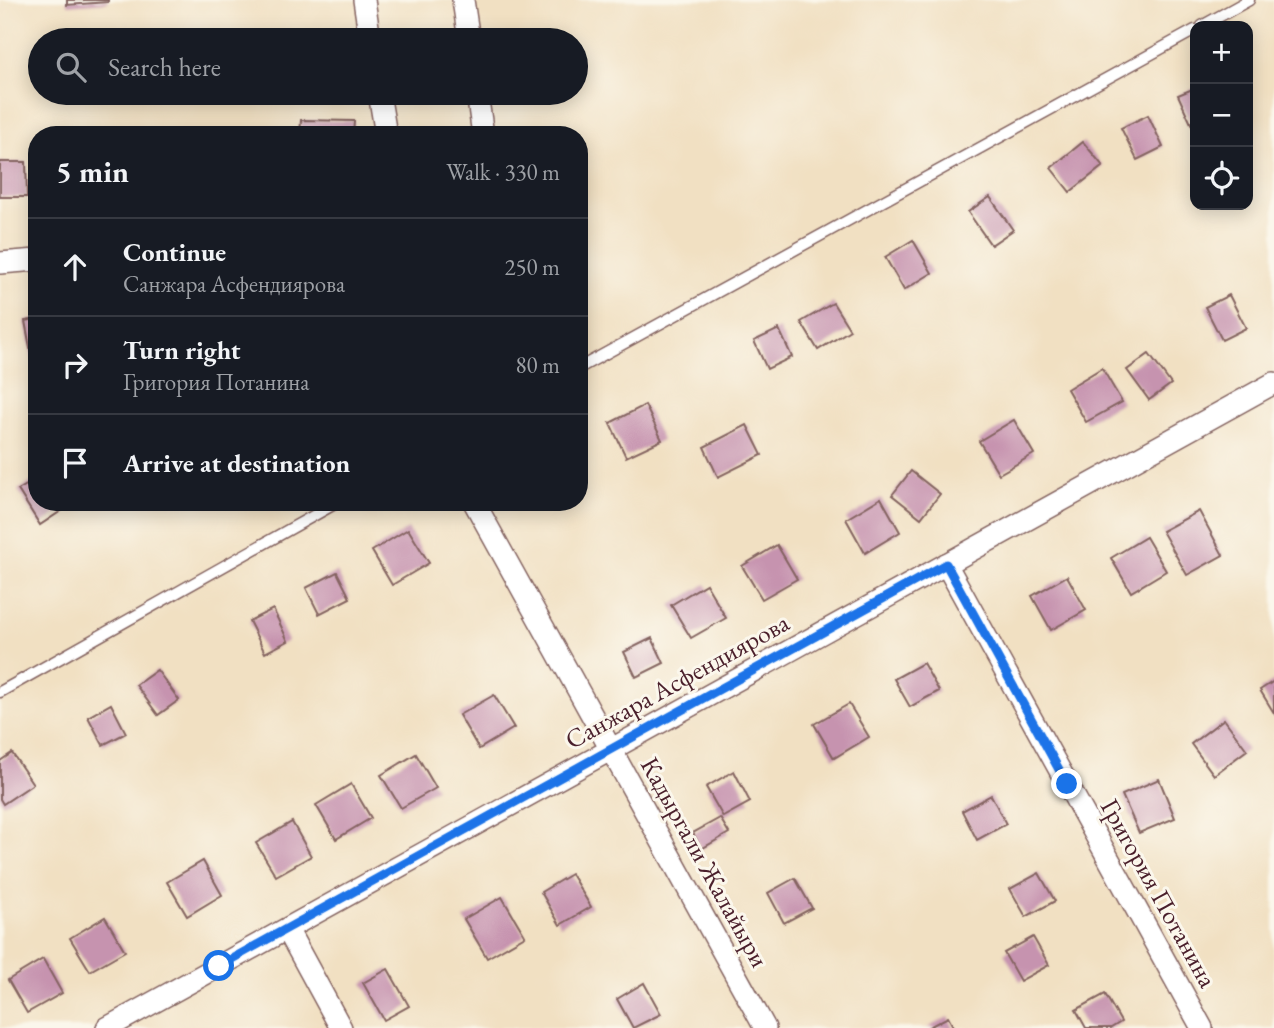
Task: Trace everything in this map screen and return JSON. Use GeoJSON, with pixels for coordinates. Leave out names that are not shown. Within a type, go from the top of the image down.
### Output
{"type":"FeatureCollection","features":[{"type":"Feature","properties":{"kind":"street"},"geometry":{"type":"LineString","coordinates":[[364,0],[368,28]]}},
{"type":"Feature","properties":{"kind":"street"},"geometry":{"type":"LineString","coordinates":[[463,0],[467,28]]}},
{"type":"Feature","properties":{"kind":"street"},"geometry":{"type":"LineString","coordinates":[[381,105],[384,126]]}},
{"type":"Feature","properties":{"kind":"street"},"geometry":{"type":"LineString","coordinates":[[479,105],[482,126]]}},
{"type":"Feature","properties":{"kind":"street"},"geometry":{"type":"LineString","coordinates":[[0,264],[28,261]]}},
{"type":"Feature","properties":{"kind":"street","name":"Санжара Асфендиярова"},"geometry":{"type":"LineString","coordinates":[[107,1028],[1274,383]]}},
{"type":"Feature","properties":{"kind":"street","name":"Кадыргали Жалайыри"},"geometry":{"type":"LineString","coordinates":[[479,511],[765,1028]]}},
{"type":"Feature","properties":{"kind":"street","name":"Григория Потанина"},"geometry":{"type":"LineString","coordinates":[[946,564],[1202,1028]]}},
{"type":"Feature","properties":{"kind":"street"},"geometry":{"type":"LineString","coordinates":[[286,929],[341,1028]]}},
{"type":"Feature","properties":{"kind":"lane"},"geometry":{"type":"LineString","coordinates":[[1211,21],[1249,0]]}},
{"type":"Feature","properties":{"kind":"lane"},"geometry":{"type":"LineString","coordinates":[[588,363],[1190,33]]}},
{"type":"Feature","properties":{"kind":"lane"},"geometry":{"type":"LineString","coordinates":[[0,692],[322,511]]}},
{"type":"Feature","properties":{"kind":"building"},"geometry":{"type":"Polygon","coordinates":[[[67,0],[108,0],[108,2],[67,5],[67,0]]]}},
{"type":"Feature","properties":{"kind":"building"},"geometry":{"type":"Polygon","coordinates":[[[1190,90],[1190,121],[1178,95],[1190,90]]]}},
{"type":"Feature","properties":{"kind":"building"},"geometry":{"type":"Polygon","coordinates":[[[1148,115],[1163,147],[1137,160],[1121,128],[1148,115]]]}},
{"type":"Feature","properties":{"kind":"building"},"geometry":{"type":"Polygon","coordinates":[[[301,120],[354,121],[354,126],[301,126],[301,120]]]}},
{"type":"Feature","properties":{"kind":"building"},"geometry":{"type":"Polygon","coordinates":[[[1083,142],[1103,166],[1070,192],[1051,168],[1083,142]]]}},
{"type":"Feature","properties":{"kind":"building"},"geometry":{"type":"Polygon","coordinates":[[[0,162],[26,162],[27,197],[0,197],[0,162]]]}},
{"type":"Feature","properties":{"kind":"building"},"geometry":{"type":"Polygon","coordinates":[[[990,197],[1013,230],[991,245],[968,212],[990,197]]]}},
{"type":"Feature","properties":{"kind":"building"},"geometry":{"type":"Polygon","coordinates":[[[913,240],[932,273],[904,290],[885,257],[913,240]]]}},
{"type":"Feature","properties":{"kind":"building"},"geometry":{"type":"Polygon","coordinates":[[[1229,295],[1246,328],[1222,340],[1205,307],[1229,295]]]}},
{"type":"Feature","properties":{"kind":"building"},"geometry":{"type":"Polygon","coordinates":[[[833,303],[850,330],[818,350],[801,322],[833,303]]]}},
{"type":"Feature","properties":{"kind":"building"},"geometry":{"type":"Polygon","coordinates":[[[779,329],[792,357],[767,369],[754,341],[779,329]]]}},
{"type":"Feature","properties":{"kind":"building"},"geometry":{"type":"Polygon","coordinates":[[[1149,354],[1171,384],[1149,400],[1127,370],[1149,354]]]}},
{"type":"Feature","properties":{"kind":"building"},"geometry":{"type":"Polygon","coordinates":[[[1102,368],[1122,402],[1086,422],[1067,389],[1102,368]]]}},
{"type":"Feature","properties":{"kind":"building"},"geometry":{"type":"Polygon","coordinates":[[[645,405],[662,440],[626,457],[610,423],[645,405]]]}},
{"type":"Feature","properties":{"kind":"building"},"geometry":{"type":"Polygon","coordinates":[[[1014,420],[1034,454],[999,474],[979,441],[1014,420]]]}},
{"type":"Feature","properties":{"kind":"building"},"geometry":{"type":"Polygon","coordinates":[[[747,425],[762,455],[718,477],[704,447],[747,425]]]}},
{"type":"Feature","properties":{"kind":"building"},"geometry":{"type":"Polygon","coordinates":[[[911,471],[940,494],[921,518],[892,495],[911,471]]]}},
{"type":"Feature","properties":{"kind":"building"},"geometry":{"type":"Polygon","coordinates":[[[28,484],[28,506],[18,490],[28,484]]]}},
{"type":"Feature","properties":{"kind":"building"},"geometry":{"type":"Polygon","coordinates":[[[881,498],[900,532],[865,553],[846,519],[881,498]]]}},
{"type":"Feature","properties":{"kind":"building"},"geometry":{"type":"Polygon","coordinates":[[[31,511],[61,511],[40,525],[31,511]]]}},
{"type":"Feature","properties":{"kind":"building"},"geometry":{"type":"Polygon","coordinates":[[[1199,511],[1223,555],[1187,575],[1162,531],[1199,511]]]}},
{"type":"Feature","properties":{"kind":"building"},"geometry":{"type":"Polygon","coordinates":[[[408,529],[429,563],[392,585],[372,551],[408,529]]]}},
{"type":"Feature","properties":{"kind":"building"},"geometry":{"type":"Polygon","coordinates":[[[1146,537],[1166,571],[1131,592],[1111,558],[1146,537]]]}},
{"type":"Feature","properties":{"kind":"building"},"geometry":{"type":"Polygon","coordinates":[[[777,545],[797,579],[762,599],[742,566],[777,545]]]}},
{"type":"Feature","properties":{"kind":"building"},"geometry":{"type":"Polygon","coordinates":[[[337,572],[350,598],[319,614],[306,588],[337,572]]]}},
{"type":"Feature","properties":{"kind":"building"},"geometry":{"type":"Polygon","coordinates":[[[1067,576],[1086,610],[1051,630],[1032,596],[1067,576]]]}},
{"type":"Feature","properties":{"kind":"building"},"geometry":{"type":"Polygon","coordinates":[[[706,584],[726,618],[691,638],[671,605],[706,584]]]}},
{"type":"Feature","properties":{"kind":"building"},"geometry":{"type":"Polygon","coordinates":[[[273,609],[288,641],[265,653],[249,621],[273,609]]]}},
{"type":"Feature","properties":{"kind":"building"},"geometry":{"type":"Polygon","coordinates":[[[652,638],[664,663],[636,677],[624,652],[652,638]]]}},
{"type":"Feature","properties":{"kind":"building"},"geometry":{"type":"Polygon","coordinates":[[[923,663],[939,691],[910,707],[894,679],[923,663]]]}},
{"type":"Feature","properties":{"kind":"building"},"geometry":{"type":"Polygon","coordinates":[[[157,670],[179,700],[158,715],[136,685],[157,670]]]}},
{"type":"Feature","properties":{"kind":"building"},"geometry":{"type":"Polygon","coordinates":[[[1274,681],[1274,713],[1260,690],[1274,681]]]}},
{"type":"Feature","properties":{"kind":"building"},"geometry":{"type":"Polygon","coordinates":[[[494,695],[514,728],[479,749],[459,715],[494,695]]]}},
{"type":"Feature","properties":{"kind":"building"},"geometry":{"type":"Polygon","coordinates":[[[111,704],[126,733],[103,745],[88,717],[111,704]]]}},
{"type":"Feature","properties":{"kind":"building"},"geometry":{"type":"Polygon","coordinates":[[[849,704],[869,737],[834,758],[814,724],[849,704]]]}},
{"type":"Feature","properties":{"kind":"building"},"geometry":{"type":"Polygon","coordinates":[[[1224,719],[1247,750],[1214,775],[1191,744],[1224,719]]]}},
{"type":"Feature","properties":{"kind":"building"},"geometry":{"type":"Polygon","coordinates":[[[12,753],[33,784],[3,804],[0,799],[0,761],[12,753]]]}},
{"type":"Feature","properties":{"kind":"building"},"geometry":{"type":"Polygon","coordinates":[[[416,754],[436,788],[401,808],[381,775],[416,754]]]}},
{"type":"Feature","properties":{"kind":"building"},"geometry":{"type":"Polygon","coordinates":[[[734,771],[750,802],[723,817],[706,787],[734,771]]]}},
{"type":"Feature","properties":{"kind":"building"},"geometry":{"type":"Polygon","coordinates":[[[1159,779],[1175,818],[1139,833],[1122,795],[1159,779]]]}},
{"type":"Feature","properties":{"kind":"building"},"geometry":{"type":"Polygon","coordinates":[[[351,784],[371,818],[336,839],[316,805],[351,784]]]}},
{"type":"Feature","properties":{"kind":"building"},"geometry":{"type":"Polygon","coordinates":[[[991,795],[1006,824],[977,840],[962,811],[991,795]]]}},
{"type":"Feature","properties":{"kind":"building"},"geometry":{"type":"Polygon","coordinates":[[[720,818],[729,833],[701,849],[693,833],[720,818]]]}},
{"type":"Feature","properties":{"kind":"building"},"geometry":{"type":"Polygon","coordinates":[[[292,822],[311,856],[276,876],[256,843],[292,822]]]}},
{"type":"Feature","properties":{"kind":"building"},"geometry":{"type":"Polygon","coordinates":[[[203,861],[222,895],[187,916],[167,882],[203,861]]]}},
{"type":"Feature","properties":{"kind":"building"},"geometry":{"type":"Polygon","coordinates":[[[1039,873],[1055,901],[1026,917],[1010,889],[1039,873]]]}},
{"type":"Feature","properties":{"kind":"building"},"geometry":{"type":"Polygon","coordinates":[[[571,874],[591,907],[560,925],[541,892],[571,874]]]}},
{"type":"Feature","properties":{"kind":"building"},"geometry":{"type":"Polygon","coordinates":[[[795,878],[812,908],[784,923],[768,893],[795,878]]]}},
{"type":"Feature","properties":{"kind":"building"},"geometry":{"type":"Polygon","coordinates":[[[502,897],[525,936],[487,958],[464,919],[502,897]]]}},
{"type":"Feature","properties":{"kind":"building"},"geometry":{"type":"Polygon","coordinates":[[[105,917],[125,951],[90,971],[70,938],[105,917]]]}},
{"type":"Feature","properties":{"kind":"building"},"geometry":{"type":"Polygon","coordinates":[[[1033,937],[1049,965],[1020,981],[1004,953],[1033,937]]]}},
{"type":"Feature","properties":{"kind":"building"},"geometry":{"type":"Polygon","coordinates":[[[43,959],[62,993],[27,1013],[8,980],[43,959]]]}},
{"type":"Feature","properties":{"kind":"building"},"geometry":{"type":"Polygon","coordinates":[[[388,969],[409,1006],[384,1020],[363,983],[388,969]]]}},
{"type":"Feature","properties":{"kind":"building"},"geometry":{"type":"Polygon","coordinates":[[[644,983],[661,1014],[633,1028],[617,999],[644,983]]]}},
{"type":"Feature","properties":{"kind":"building"},"geometry":{"type":"Polygon","coordinates":[[[1105,994],[1121,1022],[1111,1028],[1086,1028],[1076,1010],[1105,994]]]}},
{"type":"Feature","properties":{"kind":"building"},"geometry":{"type":"Polygon","coordinates":[[[948,1017],[954,1028],[927,1028],[948,1017]]]}},
{"type":"Feature","properties":{"kind":"route"},"geometry":{"type":"LineString","coordinates":[[219,966],[946,564],[1067,784]]}}]}
